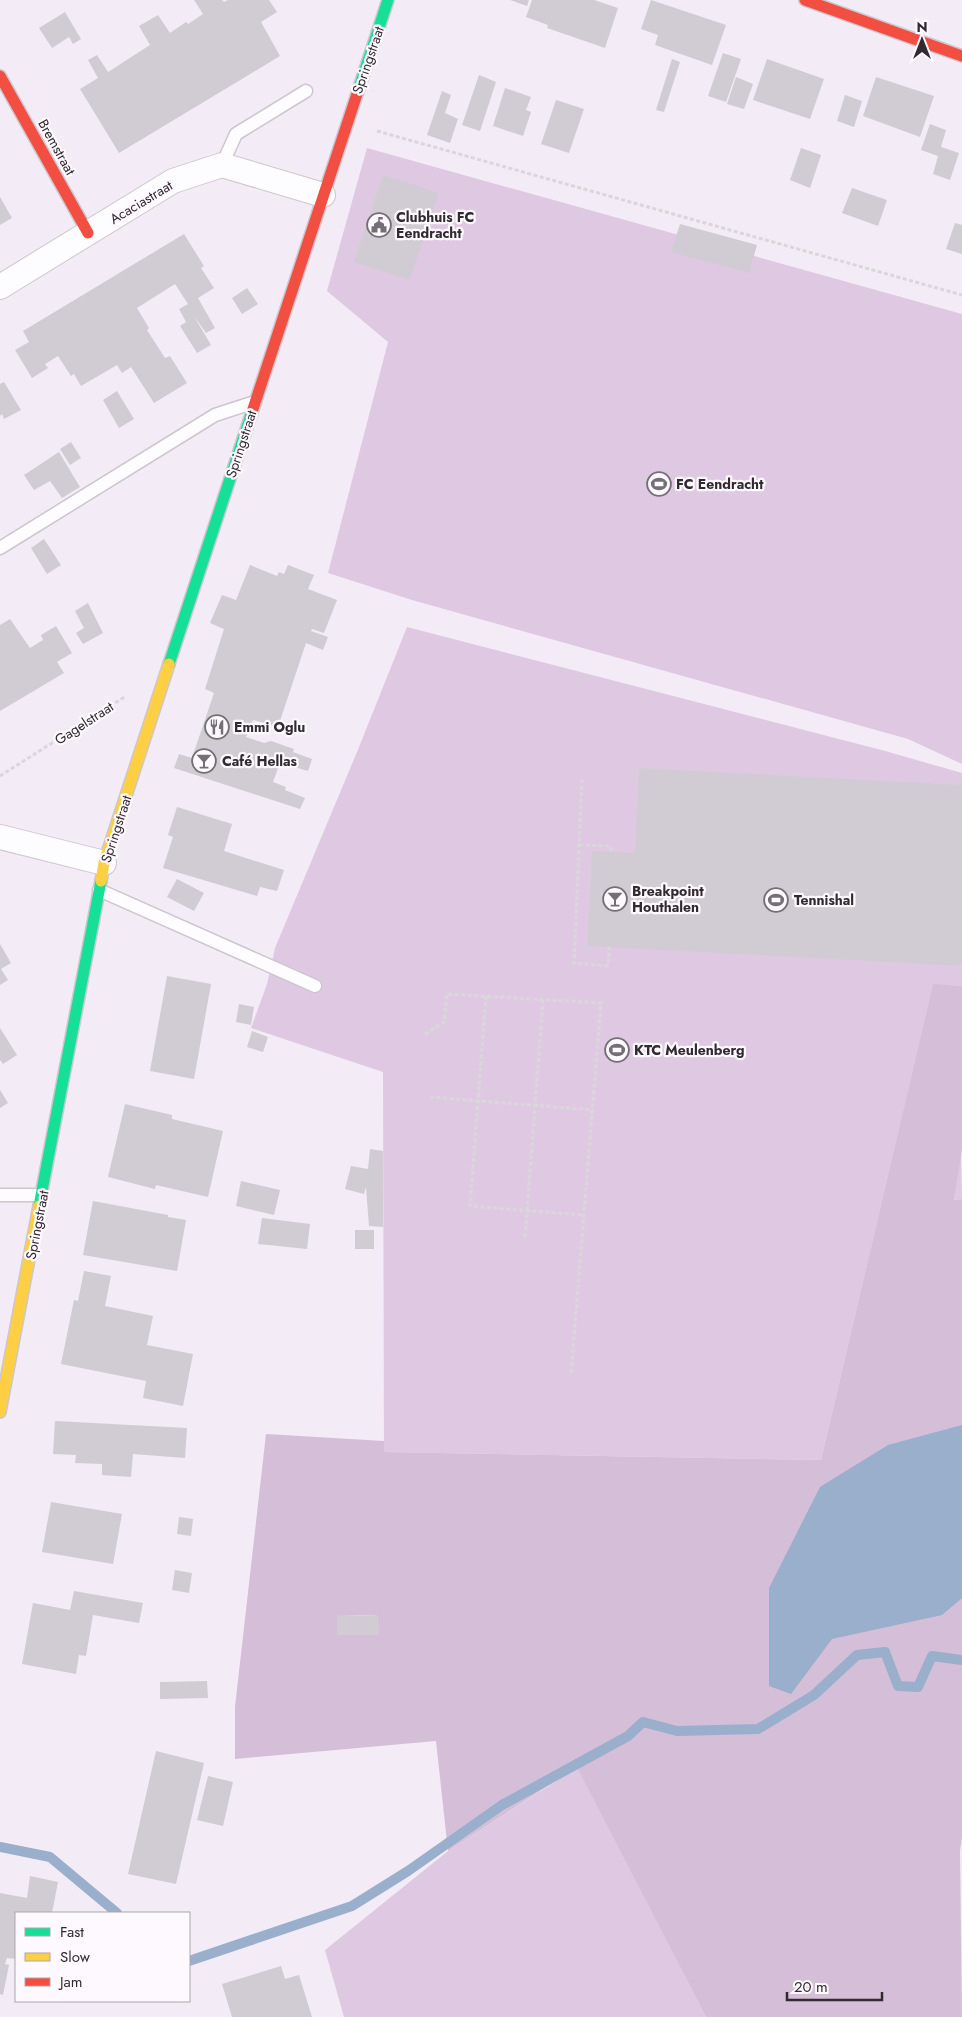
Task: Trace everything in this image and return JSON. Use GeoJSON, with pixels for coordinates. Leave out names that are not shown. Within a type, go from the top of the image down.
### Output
{"type":"FeatureCollection","features":[{"type":"Feature","properties":{"kind":"street","name":"Springstraat"},"geometry":{"type":"LineString","coordinates":[[0,1412],[104,863],[388,0]]}},
{"type":"Feature","properties":{"kind":"street"},"geometry":{"type":"LineString","coordinates":[[804,0],[962,56]]}},
{"type":"Feature","properties":{"kind":"street","name":"Bremstraat"},"geometry":{"type":"LineString","coordinates":[[0,76],[88,233]]}},
{"type":"Feature","properties":{"kind":"street"},"geometry":{"type":"LineString","coordinates":[[222,165],[323,195]]}},
{"type":"Feature","properties":{"kind":"street","name":"Acaciastraat"},"geometry":{"type":"LineString","coordinates":[[0,287],[173,182],[222,165]]}},
{"type":"Feature","properties":{"kind":"street"},"geometry":{"type":"LineString","coordinates":[[0,837],[104,863]]}},
{"type":"Feature","properties":{"kind":"lane"},"geometry":{"type":"LineString","coordinates":[[222,165],[236,134],[306,91]]}},
{"type":"Feature","properties":{"kind":"lane"},"geometry":{"type":"LineString","coordinates":[[0,548],[215,416],[255,402]]}},
{"type":"Feature","properties":{"kind":"lane"},"geometry":{"type":"LineString","coordinates":[[99,890],[315,986]]}},
{"type":"Feature","properties":{"kind":"lane"},"geometry":{"type":"LineString","coordinates":[[0,1195],[42,1195]]}},
{"type":"Feature","properties":{"kind":"path"},"geometry":{"type":"LineString","coordinates":[[347,123],[962,295]]}},
{"type":"Feature","properties":{"kind":"path","name":"Gagelstraat"},"geometry":{"type":"LineString","coordinates":[[0,776],[168,669]]}},
{"type":"Feature","properties":{"kind":"path"},"geometry":{"type":"LineString","coordinates":[[582,779],[574,963],[608,966],[608,947]]}},
{"type":"Feature","properties":{"kind":"path"},"geometry":{"type":"LineString","coordinates":[[579,845],[610,846],[610,852]]}},
{"type":"Feature","properties":{"kind":"path"},"geometry":{"type":"LineString","coordinates":[[425,1034],[444,1022],[447,994],[601,1003],[571,1374]]}},
{"type":"Feature","properties":{"kind":"path"},"geometry":{"type":"LineString","coordinates":[[486,996],[470,1206],[584,1215]]}},
{"type":"Feature","properties":{"kind":"path"},"geometry":{"type":"LineString","coordinates":[[525,1237],[543,1000]]}},
{"type":"Feature","properties":{"kind":"path"},"geometry":{"type":"LineString","coordinates":[[430,1097],[592,1110]]}},
{"type":"Feature","properties":{"kind":"shaded area","name":"FC Eendracht"},"geometry":{"type":"Polygon","coordinates":[[[367,148],[962,314],[962,764],[908,739],[412,600],[328,573],[388,342],[327,291],[367,148]]]}},
{"type":"Feature","properties":{"kind":"shaded area","name":"KTC Meulenberg"},"geometry":{"type":"Polygon","coordinates":[[[407,627],[885,751],[962,773],[962,986],[933,985],[821,1460],[384,1452],[383,1072],[251,1028],[267,984],[275,948],[407,627]]]}},
{"type":"Feature","properties":{"kind":"shaded area"},"geometry":{"type":"Polygon","coordinates":[[[933,984],[962,986],[962,1149],[954,1200],[962,1199],[962,1837],[960,1851],[962,2017],[706,2017],[577,1767],[448,1851],[436,1741],[235,1759],[235,1707],[266,1434],[384,1441],[384,1452],[821,1460],[933,984]],[[378,1615],[337,1616],[337,1635],[378,1635],[378,1615]]]}},
{"type":"Feature","properties":{"kind":"shaded area"},"geometry":{"type":"Polygon","coordinates":[[[961,1149],[962,1199],[954,1200],[961,1149]]]}},
{"type":"Feature","properties":{"kind":"shaded area"},"geometry":{"type":"Polygon","coordinates":[[[578,1767],[706,2017],[344,2017],[325,1950],[448,1851],[578,1767]]]}},
{"type":"Feature","properties":{"kind":"water"},"geometry":{"type":"Polygon","coordinates":[[[962,1425],[962,1598],[942,1615],[832,1639],[791,1694],[769,1686],[769,1588],[820,1487],[888,1445],[962,1425]]]}},
{"type":"Feature","properties":{"kind":"building"},"geometry":{"type":"Polygon","coordinates":[[[194,0],[222,0],[224,2],[228,0],[269,0],[277,12],[261,22],[280,56],[119,153],[80,89],[98,78],[88,60],[97,55],[108,72],[150,45],[139,26],[158,15],[170,33],[186,22],[188,24],[203,14],[194,0]]]}},
{"type":"Feature","properties":{"kind":"building"},"geometry":{"type":"Polygon","coordinates":[[[510,0],[529,0],[527,6],[510,0]]]}},
{"type":"Feature","properties":{"kind":"building"},"geometry":{"type":"Polygon","coordinates":[[[532,0],[594,0],[618,8],[605,48],[547,28],[548,25],[526,17],[532,0]]]}},
{"type":"Feature","properties":{"kind":"building"},"geometry":{"type":"Polygon","coordinates":[[[651,0],[726,25],[712,65],[655,45],[658,35],[641,29],[651,0]]]}},
{"type":"Feature","properties":{"kind":"building"},"geometry":{"type":"Polygon","coordinates":[[[65,12],[81,39],[73,44],[69,37],[52,48],[39,28],[65,12]]]}},
{"type":"Feature","properties":{"kind":"building"},"geometry":{"type":"Polygon","coordinates":[[[723,53],[741,59],[726,102],[708,96],[723,53]]]}},
{"type":"Feature","properties":{"kind":"building"},"geometry":{"type":"Polygon","coordinates":[[[672,59],[680,62],[664,112],[656,110],[672,59]]]}},
{"type":"Feature","properties":{"kind":"building"},"geometry":{"type":"Polygon","coordinates":[[[767,59],[824,79],[810,119],[753,100],[767,59]]]}},
{"type":"Feature","properties":{"kind":"building"},"geometry":{"type":"Polygon","coordinates":[[[479,75],[496,82],[480,131],[462,125],[479,75]]]}},
{"type":"Feature","properties":{"kind":"building"},"geometry":{"type":"Polygon","coordinates":[[[736,77],[753,84],[744,109],[727,104],[736,77]]]}},
{"type":"Feature","properties":{"kind":"building"},"geometry":{"type":"Polygon","coordinates":[[[876,77],[934,96],[920,137],[863,116],[876,77]]]}},
{"type":"Feature","properties":{"kind":"building"},"geometry":{"type":"Polygon","coordinates":[[[505,88],[531,97],[526,110],[531,112],[523,136],[493,126],[505,88]]]}},
{"type":"Feature","properties":{"kind":"building"},"geometry":{"type":"Polygon","coordinates":[[[442,91],[451,95],[445,113],[458,119],[450,143],[427,135],[442,91]]]}},
{"type":"Feature","properties":{"kind":"building"},"geometry":{"type":"Polygon","coordinates":[[[845,95],[862,101],[854,127],[837,121],[845,95]]]}},
{"type":"Feature","properties":{"kind":"building"},"geometry":{"type":"Polygon","coordinates":[[[556,100],[584,109],[569,153],[541,144],[556,100]]]}},
{"type":"Feature","properties":{"kind":"building"},"geometry":{"type":"Polygon","coordinates":[[[930,124],[946,130],[941,147],[959,153],[950,180],[933,174],[938,156],[921,150],[930,124]]]}},
{"type":"Feature","properties":{"kind":"building"},"geometry":{"type":"Polygon","coordinates":[[[801,148],[821,155],[810,188],[790,180],[801,148]]]}},
{"type":"Feature","properties":{"kind":"building"},"geometry":{"type":"Polygon","coordinates":[[[383,175],[439,193],[410,280],[354,262],[383,175]]]}},
{"type":"Feature","properties":{"kind":"building"},"geometry":{"type":"Polygon","coordinates":[[[852,188],[887,200],[878,226],[842,213],[852,188]]]}},
{"type":"Feature","properties":{"kind":"building"},"geometry":{"type":"Polygon","coordinates":[[[0,197],[12,218],[0,225],[0,197]]]}},
{"type":"Feature","properties":{"kind":"building"},"geometry":{"type":"Polygon","coordinates":[[[955,223],[962,225],[962,254],[946,249],[955,223]]]}},
{"type":"Feature","properties":{"kind":"building"},"geometry":{"type":"Polygon","coordinates":[[[680,224],[757,245],[749,273],[671,252],[680,224]]]}},
{"type":"Feature","properties":{"kind":"building"},"geometry":{"type":"Polygon","coordinates":[[[184,234],[204,266],[201,268],[214,288],[198,298],[215,328],[206,333],[194,316],[211,345],[197,353],[180,326],[186,322],[179,309],[188,304],[175,284],[137,308],[149,328],[147,330],[165,358],[170,356],[187,383],[154,403],[131,367],[122,373],[117,365],[81,386],[74,374],[71,376],[58,356],[45,364],[48,368],[32,378],[15,350],[29,342],[23,331],[184,234]]]}},
{"type":"Feature","properties":{"kind":"building"},"geometry":{"type":"Polygon","coordinates":[[[247,288],[258,304],[242,314],[232,298],[247,288]]]}},
{"type":"Feature","properties":{"kind":"building"},"geometry":{"type":"Polygon","coordinates":[[[4,382],[21,410],[4,419],[2,414],[0,416],[0,384],[4,382]]]}},
{"type":"Feature","properties":{"kind":"building"},"geometry":{"type":"Polygon","coordinates":[[[117,391],[134,419],[119,428],[103,400],[117,391]]]}},
{"type":"Feature","properties":{"kind":"building"},"geometry":{"type":"Polygon","coordinates":[[[71,442],[81,458],[70,465],[60,449],[71,442]]]}},
{"type":"Feature","properties":{"kind":"building"},"geometry":{"type":"Polygon","coordinates":[[[59,452],[80,487],[62,498],[50,481],[34,490],[24,475],[59,452]]]}},
{"type":"Feature","properties":{"kind":"building"},"geometry":{"type":"Polygon","coordinates":[[[44,539],[61,565],[47,574],[31,548],[44,539]]]}},
{"type":"Feature","properties":{"kind":"building"},"geometry":{"type":"Polygon","coordinates":[[[250,565],[277,576],[279,572],[284,574],[288,565],[314,575],[308,589],[337,600],[324,633],[312,629],[311,631],[328,637],[323,650],[306,643],[278,727],[253,720],[246,737],[264,743],[271,741],[294,749],[293,752],[312,759],[308,771],[280,763],[273,782],[286,787],[285,790],[305,798],[300,809],[174,768],[179,754],[192,758],[214,693],[205,689],[224,629],[210,623],[222,595],[236,600],[250,565]]]}},
{"type":"Feature","properties":{"kind":"building"},"geometry":{"type":"Polygon","coordinates":[[[88,603],[103,633],[83,644],[76,633],[84,628],[75,611],[88,603]]]}},
{"type":"Feature","properties":{"kind":"building"},"geometry":{"type":"Polygon","coordinates":[[[10,619],[30,648],[43,640],[41,635],[56,626],[72,653],[57,662],[64,673],[0,711],[0,625],[10,619]]]}},
{"type":"Feature","properties":{"kind":"building","name":"Tennishal"},"geometry":{"type":"Polygon","coordinates":[[[639,768],[962,785],[962,966],[587,946],[592,851],[635,853],[639,768]]]}},
{"type":"Feature","properties":{"kind":"building"},"geometry":{"type":"Polygon","coordinates":[[[177,807],[232,824],[224,851],[284,870],[277,891],[260,887],[257,896],[163,868],[173,837],[168,835],[177,807]]]}},
{"type":"Feature","properties":{"kind":"building"},"geometry":{"type":"Polygon","coordinates":[[[177,879],[204,893],[194,911],[167,897],[177,879]]]}},
{"type":"Feature","properties":{"kind":"building"},"geometry":{"type":"Polygon","coordinates":[[[0,944],[11,963],[1,969],[8,980],[0,985],[0,944]]]}},
{"type":"Feature","properties":{"kind":"building"},"geometry":{"type":"Polygon","coordinates":[[[167,976],[211,984],[194,1079],[150,1071],[167,976]]]}},
{"type":"Feature","properties":{"kind":"building"},"geometry":{"type":"Polygon","coordinates":[[[239,1004],[254,1007],[251,1025],[236,1022],[239,1004]]]}},
{"type":"Feature","properties":{"kind":"building"},"geometry":{"type":"Polygon","coordinates":[[[0,1028],[17,1055],[3,1064],[0,1060],[0,1028]]]}},
{"type":"Feature","properties":{"kind":"building"},"geometry":{"type":"Polygon","coordinates":[[[252,1031],[268,1037],[263,1052],[247,1047],[252,1031]]]}},
{"type":"Feature","properties":{"kind":"building"},"geometry":{"type":"Polygon","coordinates":[[[0,1090],[8,1103],[0,1108],[0,1090]]]}},
{"type":"Feature","properties":{"kind":"building"},"geometry":{"type":"Polygon","coordinates":[[[125,1104],[172,1115],[172,1119],[223,1131],[208,1197],[156,1185],[155,1189],[108,1177],[125,1104]]]}},
{"type":"Feature","properties":{"kind":"building"},"geometry":{"type":"Polygon","coordinates":[[[370,1149],[383,1151],[383,1227],[369,1226],[366,1187],[364,1194],[345,1189],[351,1166],[368,1169],[370,1149]]]}},
{"type":"Feature","properties":{"kind":"building"},"geometry":{"type":"Polygon","coordinates":[[[241,1181],[280,1190],[274,1215],[236,1206],[241,1181]]]}},
{"type":"Feature","properties":{"kind":"building"},"geometry":{"type":"Polygon","coordinates":[[[93,1201],[186,1220],[177,1271],[83,1255],[93,1201]]]}},
{"type":"Feature","properties":{"kind":"building"},"geometry":{"type":"Polygon","coordinates":[[[262,1218],[310,1224],[307,1249],[258,1244],[262,1218]]]}},
{"type":"Feature","properties":{"kind":"building"},"geometry":{"type":"Polygon","coordinates":[[[355,1230],[374,1230],[374,1249],[355,1249],[355,1230]]]}},
{"type":"Feature","properties":{"kind":"building"},"geometry":{"type":"Polygon","coordinates":[[[84,1271],[111,1276],[105,1306],[153,1316],[147,1345],[193,1354],[183,1406],[143,1398],[146,1381],[61,1364],[74,1300],[78,1301],[84,1271]]]}},
{"type":"Feature","properties":{"kind":"building"},"geometry":{"type":"Polygon","coordinates":[[[55,1421],[187,1428],[185,1458],[133,1454],[131,1477],[102,1475],[102,1464],[75,1463],[76,1455],[53,1454],[55,1421]]]}},
{"type":"Feature","properties":{"kind":"building"},"geometry":{"type":"Polygon","coordinates":[[[51,1502],[122,1514],[113,1564],[42,1552],[51,1502]]]}},
{"type":"Feature","properties":{"kind":"building"},"geometry":{"type":"Polygon","coordinates":[[[179,1517],[193,1519],[191,1536],[177,1534],[179,1517]]]}},
{"type":"Feature","properties":{"kind":"building"},"geometry":{"type":"Polygon","coordinates":[[[175,1570],[192,1573],[189,1593],[172,1590],[175,1570]]]}},
{"type":"Feature","properties":{"kind":"building"},"geometry":{"type":"Polygon","coordinates":[[[74,1591],[143,1603],[139,1623],[93,1615],[86,1656],[79,1655],[76,1674],[22,1664],[33,1603],[70,1610],[74,1591]]]}},
{"type":"Feature","properties":{"kind":"building"},"geometry":{"type":"Polygon","coordinates":[[[378,1615],[379,1635],[337,1635],[337,1616],[378,1615]]]}},
{"type":"Feature","properties":{"kind":"building"},"geometry":{"type":"Polygon","coordinates":[[[207,1681],[208,1698],[160,1699],[160,1682],[207,1681]]]}},
{"type":"Feature","properties":{"kind":"building"},"geometry":{"type":"Polygon","coordinates":[[[156,1751],[204,1763],[176,1884],[128,1874],[156,1751]]]}},
{"type":"Feature","properties":{"kind":"building"},"geometry":{"type":"Polygon","coordinates":[[[208,1776],[233,1782],[223,1826],[197,1820],[208,1776]]]}},
{"type":"Feature","properties":{"kind":"building"},"geometry":{"type":"Polygon","coordinates":[[[30,1876],[58,1882],[52,1912],[15,1912],[15,1959],[7,1958],[5,1964],[9,1965],[3,1995],[0,1994],[0,1893],[27,1898],[30,1876]]]}},
{"type":"Feature","properties":{"kind":"building"},"geometry":{"type":"Polygon","coordinates":[[[281,1966],[285,1979],[299,1975],[312,2017],[232,2017],[222,1984],[281,1966]]]}},
{"type":"Feature","properties":{"kind":"waterway"},"geometry":{"type":"LineString","coordinates":[[190,1961],[352,1906],[408,1871],[502,1805],[628,1736],[643,1722],[677,1731],[758,1729],[814,1695],[857,1655],[885,1652],[898,1686],[918,1687],[932,1656],[962,1660]]}},
{"type":"Feature","properties":{"kind":"waterway"},"geometry":{"type":"LineString","coordinates":[[0,1847],[50,1857],[116,1912]]}},
{"type":"Feature","properties":{"kind":"traffic: fast"},"geometry":{"type":"LineString","coordinates":[[359,88],[388,0]]}},
{"type":"Feature","properties":{"kind":"traffic: fast"},"geometry":{"type":"LineString","coordinates":[[169,664],[252,412]]}},
{"type":"Feature","properties":{"kind":"traffic: fast"},"geometry":{"type":"LineString","coordinates":[[39,1206],[101,881]]}},
{"type":"Feature","properties":{"kind":"traffic: slow"},"geometry":{"type":"LineString","coordinates":[[101,881],[104,863],[169,664]]}},
{"type":"Feature","properties":{"kind":"traffic: slow"},"geometry":{"type":"LineString","coordinates":[[0,1412],[39,1206]]}},
{"type":"Feature","properties":{"kind":"traffic: jam"},"geometry":{"type":"LineString","coordinates":[[805,0],[962,56]]}},
{"type":"Feature","properties":{"kind":"traffic: jam"},"geometry":{"type":"LineString","coordinates":[[0,76],[88,233]]}},
{"type":"Feature","properties":{"kind":"traffic: jam"},"geometry":{"type":"LineString","coordinates":[[252,412],[359,88]]}},
{"type":"Feature","properties":{"kind":"place","name":"Clubhuis FC Eendracht"},"geometry":{"type":"Point","coordinates":[379,225]}},
{"type":"Feature","properties":{"kind":"place","name":"FC Eendracht"},"geometry":{"type":"Point","coordinates":[659,484]}},
{"type":"Feature","properties":{"kind":"place","name":"Emmi Oglu"},"geometry":{"type":"Point","coordinates":[217,727]}},
{"type":"Feature","properties":{"kind":"place","name":"Café Hellas"},"geometry":{"type":"Point","coordinates":[204,761]}},
{"type":"Feature","properties":{"kind":"place","name":"Breakpoint Houthalen"},"geometry":{"type":"Point","coordinates":[615,899]}},
{"type":"Feature","properties":{"kind":"place","name":"Tennishal"},"geometry":{"type":"Point","coordinates":[776,900]}},
{"type":"Feature","properties":{"kind":"place","name":"KTC Meulenberg"},"geometry":{"type":"Point","coordinates":[617,1050]}}]}
